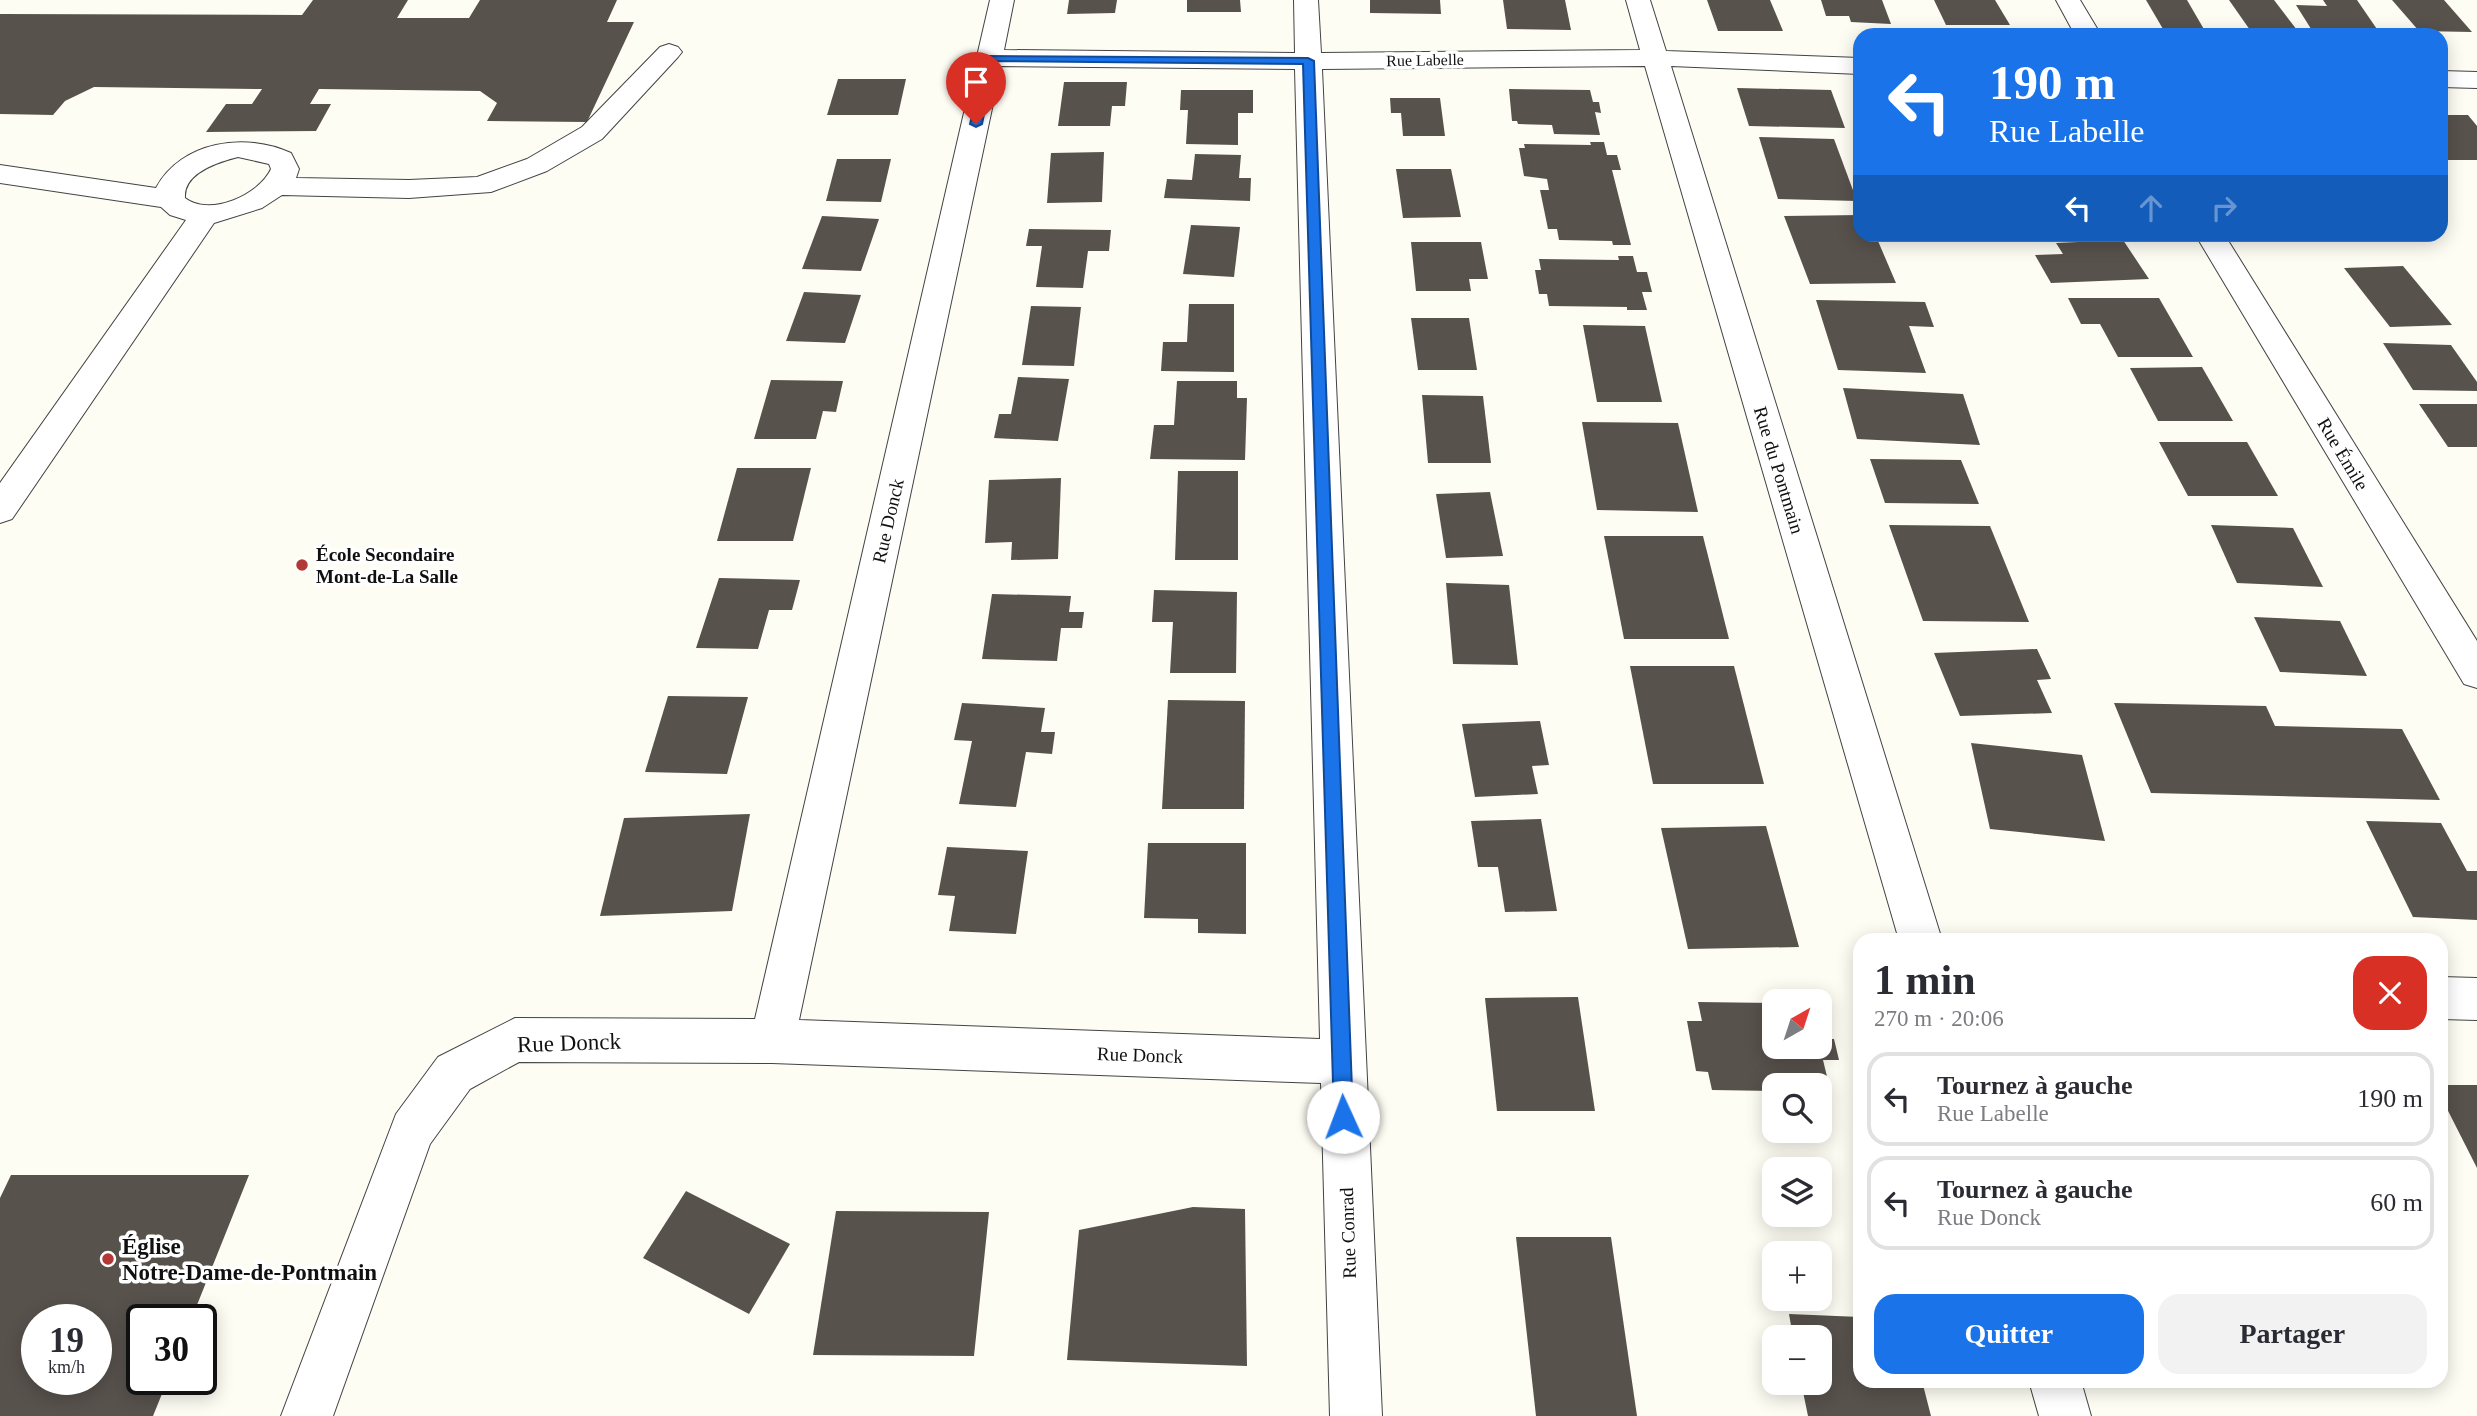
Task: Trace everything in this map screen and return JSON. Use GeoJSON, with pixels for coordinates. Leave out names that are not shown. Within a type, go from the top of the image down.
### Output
{"type":"FeatureCollection","features":[{"type":"Feature","properties":{"kind":"street","name":"Rue Donck"},"geometry":{"type":"LineString","coordinates":[[772,1041],[1002,0]]}},
{"type":"Feature","properties":{"kind":"street","name":"Rue Conrad"},"geometry":{"type":"LineString","coordinates":[[1306,0],[1341,1062],[1356,1416]]}},
{"type":"Feature","properties":{"kind":"street","name":"Rue du Pontmain"},"geometry":{"type":"LineString","coordinates":[[1638,0],[1919,933]]}},
{"type":"Feature","properties":{"kind":"street"},"geometry":{"type":"LineString","coordinates":[[2068,0],[2084,28]]}},
{"type":"Feature","properties":{"kind":"street"},"geometry":{"type":"LineString","coordinates":[[278,186],[409,189],[481,186],[537,164],[592,133],[669,52]]}},
{"type":"Feature","properties":{"kind":"street","name":"Rue Labelle"},"geometry":{"type":"LineString","coordinates":[[991,58],[1308,61],[1656,58],[1853,66]]}},
{"type":"Feature","properties":{"kind":"street"},"geometry":{"type":"LineString","coordinates":[[2448,79],[2477,80]]}},
{"type":"Feature","properties":{"kind":"street"},"geometry":{"type":"LineString","coordinates":[[238,149],[255,149],[280,157],[285,166],[285,175],[278,186],[246,206],[205,214],[188,213],[176,207],[170,199],[169,189],[186,169],[219,153],[238,149]]}},
{"type":"Feature","properties":{"kind":"street"},"geometry":{"type":"LineString","coordinates":[[0,174],[170,199]]}},
{"type":"Feature","properties":{"kind":"street"},"geometry":{"type":"LineString","coordinates":[[0,510],[205,214]]}},
{"type":"Feature","properties":{"kind":"street","name":"Rue Émile"},"geometry":{"type":"LineString","coordinates":[[2214,242],[2477,673]]}},
{"type":"Feature","properties":{"kind":"street"},"geometry":{"type":"LineString","coordinates":[[2448,998],[2477,999]]}},
{"type":"Feature","properties":{"kind":"street","name":"Rue Donck"},"geometry":{"type":"LineString","coordinates":[[307,1416],[412,1130],[454,1073],[515,1040],[772,1041],[1341,1062]]}},
{"type":"Feature","properties":{"kind":"street"},"geometry":{"type":"LineString","coordinates":[[2057,1388],[2066,1416]]}},
{"type":"Feature","properties":{"kind":"building"},"geometry":{"type":"Polygon","coordinates":[[[313,0],[408,0],[397,18],[469,18],[480,0],[617,0],[607,22],[634,22],[587,122],[487,121],[497,103],[480,91],[319,89],[310,104],[331,104],[316,131],[206,132],[226,104],[252,104],[262,89],[94,87],[65,101],[53,115],[0,114],[0,14],[302,15],[313,0]]]}},
{"type":"Feature","properties":{"kind":"building"},"geometry":{"type":"Polygon","coordinates":[[[1069,0],[1117,0],[1115,13],[1067,14],[1069,0]]]}},
{"type":"Feature","properties":{"kind":"building"},"geometry":{"type":"Polygon","coordinates":[[[1187,0],[1240,0],[1241,12],[1187,12],[1187,0]]]}},
{"type":"Feature","properties":{"kind":"building"},"geometry":{"type":"Polygon","coordinates":[[[1370,0],[1440,0],[1441,14],[1370,13],[1370,0]]]}},
{"type":"Feature","properties":{"kind":"building"},"geometry":{"type":"Polygon","coordinates":[[[1503,0],[1565,0],[1571,30],[1507,29],[1503,0]]]}},
{"type":"Feature","properties":{"kind":"building"},"geometry":{"type":"Polygon","coordinates":[[[1707,0],[1770,0],[1783,31],[1718,31],[1707,0]]]}},
{"type":"Feature","properties":{"kind":"building"},"geometry":{"type":"Polygon","coordinates":[[[1821,0],[1882,0],[1891,24],[1851,22],[1849,16],[1826,16],[1821,0]]]}},
{"type":"Feature","properties":{"kind":"building"},"geometry":{"type":"Polygon","coordinates":[[[1934,0],[1995,0],[2010,25],[1946,25],[1934,0]]]}},
{"type":"Feature","properties":{"kind":"building"},"geometry":{"type":"Polygon","coordinates":[[[2146,0],[2187,0],[2203,28],[2162,28],[2146,0]]]}},
{"type":"Feature","properties":{"kind":"building"},"geometry":{"type":"Polygon","coordinates":[[[2229,0],[2274,0],[2295,28],[2249,28],[2229,0]]]}},
{"type":"Feature","properties":{"kind":"building"},"geometry":{"type":"Polygon","coordinates":[[[2323,0],[2357,0],[2376,28],[2310,28],[2296,5],[2327,6],[2323,0]]]}},
{"type":"Feature","properties":{"kind":"building"},"geometry":{"type":"Polygon","coordinates":[[[2392,0],[2444,0],[2472,32],[2448,32],[2448,28],[2416,28],[2392,0]]]}},
{"type":"Feature","properties":{"kind":"building"},"geometry":{"type":"Polygon","coordinates":[[[838,79],[906,79],[898,115],[827,115],[838,79]]]}},
{"type":"Feature","properties":{"kind":"building"},"geometry":{"type":"Polygon","coordinates":[[[1064,82],[1127,82],[1125,106],[1112,106],[1110,126],[1058,126],[1064,82]]]}},
{"type":"Feature","properties":{"kind":"building"},"geometry":{"type":"Polygon","coordinates":[[[1737,88],[1831,90],[1845,128],[1749,126],[1737,88]]]}},
{"type":"Feature","properties":{"kind":"building"},"geometry":{"type":"Polygon","coordinates":[[[1509,89],[1590,90],[1593,102],[1599,102],[1601,113],[1595,112],[1600,135],[1554,134],[1552,125],[1518,124],[1517,121],[1512,121],[1509,89]]]}},
{"type":"Feature","properties":{"kind":"building"},"geometry":{"type":"Polygon","coordinates":[[[1181,90],[1253,90],[1253,113],[1238,113],[1238,145],[1186,144],[1188,110],[1180,110],[1181,90]]]}},
{"type":"Feature","properties":{"kind":"building"},"geometry":{"type":"Polygon","coordinates":[[[1390,98],[1440,98],[1445,136],[1403,136],[1401,113],[1391,113],[1390,98]]]}},
{"type":"Feature","properties":{"kind":"building"},"geometry":{"type":"Polygon","coordinates":[[[2448,115],[2468,115],[2477,126],[2477,160],[2448,160],[2448,115]]]}},
{"type":"Feature","properties":{"kind":"building"},"geometry":{"type":"Polygon","coordinates":[[[1759,137],[1834,139],[1853,190],[1853,201],[1778,199],[1759,137]]]}},
{"type":"Feature","properties":{"kind":"building"},"geometry":{"type":"Polygon","coordinates":[[[1590,142],[1604,142],[1607,155],[1617,155],[1621,170],[1612,170],[1631,245],[1613,245],[1612,241],[1559,240],[1557,229],[1548,229],[1540,190],[1549,190],[1547,179],[1524,176],[1519,148],[1525,148],[1524,144],[1591,145],[1590,142]]]}},
{"type":"Feature","properties":{"kind":"building"},"geometry":{"type":"Polygon","coordinates":[[[1104,152],[1102,202],[1047,203],[1051,153],[1104,152]]]}},
{"type":"Feature","properties":{"kind":"building"},"geometry":{"type":"Polygon","coordinates":[[[1195,154],[1241,155],[1239,178],[1251,178],[1250,201],[1164,198],[1167,179],[1192,180],[1195,154]]]}},
{"type":"Feature","properties":{"kind":"building"},"geometry":{"type":"Polygon","coordinates":[[[837,159],[891,159],[881,202],[826,201],[837,159]]]}},
{"type":"Feature","properties":{"kind":"building"},"geometry":{"type":"Polygon","coordinates":[[[1396,169],[1451,169],[1461,217],[1403,218],[1396,169]]]}},
{"type":"Feature","properties":{"kind":"building"},"geometry":{"type":"Polygon","coordinates":[[[1853,215],[1853,242],[1878,242],[1896,283],[1810,284],[1784,216],[1853,215]]]}},
{"type":"Feature","properties":{"kind":"building"},"geometry":{"type":"Polygon","coordinates":[[[822,216],[879,219],[861,271],[802,269],[822,216]]]}},
{"type":"Feature","properties":{"kind":"building"},"geometry":{"type":"Polygon","coordinates":[[[1191,225],[1240,227],[1234,277],[1183,274],[1191,225]]]}},
{"type":"Feature","properties":{"kind":"building"},"geometry":{"type":"Polygon","coordinates":[[[1029,229],[1111,230],[1109,251],[1088,251],[1083,288],[1036,287],[1042,246],[1026,246],[1029,229]]]}},
{"type":"Feature","properties":{"kind":"building"},"geometry":{"type":"Polygon","coordinates":[[[1411,242],[1481,242],[1488,279],[1469,279],[1471,291],[1416,291],[1411,242]]]}},
{"type":"Feature","properties":{"kind":"building"},"geometry":{"type":"Polygon","coordinates":[[[2124,242],[2149,279],[2051,283],[2035,255],[2063,254],[2056,243],[2124,242]]]}},
{"type":"Feature","properties":{"kind":"building"},"geometry":{"type":"Polygon","coordinates":[[[1618,256],[1633,256],[1637,272],[1647,272],[1652,292],[1642,292],[1647,310],[1627,310],[1627,307],[1549,306],[1547,294],[1539,294],[1535,270],[1541,270],[1539,259],[1619,260],[1618,256]]]}},
{"type":"Feature","properties":{"kind":"building"},"geometry":{"type":"Polygon","coordinates":[[[2403,266],[2452,325],[2390,327],[2344,268],[2403,266]]]}},
{"type":"Feature","properties":{"kind":"building"},"geometry":{"type":"Polygon","coordinates":[[[804,292],[861,295],[845,343],[786,341],[804,292]]]}},
{"type":"Feature","properties":{"kind":"building"},"geometry":{"type":"Polygon","coordinates":[[[2068,298],[2159,298],[2193,357],[2118,357],[2100,324],[2081,324],[2068,298]]]}},
{"type":"Feature","properties":{"kind":"building"},"geometry":{"type":"Polygon","coordinates":[[[1816,300],[1925,302],[1934,327],[1909,326],[1926,373],[1838,370],[1816,300]]]}},
{"type":"Feature","properties":{"kind":"building"},"geometry":{"type":"Polygon","coordinates":[[[1189,304],[1234,304],[1234,372],[1161,371],[1163,342],[1187,342],[1189,304]]]}},
{"type":"Feature","properties":{"kind":"building"},"geometry":{"type":"Polygon","coordinates":[[[1031,306],[1081,307],[1074,366],[1022,365],[1031,306]]]}},
{"type":"Feature","properties":{"kind":"building"},"geometry":{"type":"Polygon","coordinates":[[[1411,318],[1469,318],[1477,370],[1418,370],[1411,318]]]}},
{"type":"Feature","properties":{"kind":"building"},"geometry":{"type":"Polygon","coordinates":[[[1583,325],[1645,326],[1662,402],[1597,402],[1583,325]]]}},
{"type":"Feature","properties":{"kind":"building"},"geometry":{"type":"Polygon","coordinates":[[[2383,343],[2451,345],[2477,382],[2477,391],[2413,390],[2383,343]]]}},
{"type":"Feature","properties":{"kind":"building"},"geometry":{"type":"Polygon","coordinates":[[[2202,367],[2233,421],[2158,421],[2130,368],[2202,367]]]}},
{"type":"Feature","properties":{"kind":"building"},"geometry":{"type":"Polygon","coordinates":[[[1018,377],[1069,379],[1058,441],[994,438],[999,414],[1011,414],[1018,377]]]}},
{"type":"Feature","properties":{"kind":"building"},"geometry":{"type":"Polygon","coordinates":[[[771,380],[843,381],[836,412],[823,411],[816,439],[754,439],[771,380]]]}},
{"type":"Feature","properties":{"kind":"building"},"geometry":{"type":"Polygon","coordinates":[[[1177,381],[1237,381],[1237,398],[1247,398],[1245,460],[1150,459],[1154,425],[1174,425],[1177,381]]]}},
{"type":"Feature","properties":{"kind":"building"},"geometry":{"type":"Polygon","coordinates":[[[1843,388],[1963,394],[1980,445],[1857,439],[1843,388]]]}},
{"type":"Feature","properties":{"kind":"building"},"geometry":{"type":"Polygon","coordinates":[[[1422,395],[1483,396],[1491,463],[1428,463],[1422,395]]]}},
{"type":"Feature","properties":{"kind":"building"},"geometry":{"type":"Polygon","coordinates":[[[2419,404],[2477,404],[2477,447],[2448,447],[2419,404]]]}},
{"type":"Feature","properties":{"kind":"building"},"geometry":{"type":"Polygon","coordinates":[[[1582,422],[1678,423],[1698,512],[1597,510],[1582,422]]]}},
{"type":"Feature","properties":{"kind":"building"},"geometry":{"type":"Polygon","coordinates":[[[2159,442],[2247,442],[2278,496],[2188,496],[2159,442]]]}},
{"type":"Feature","properties":{"kind":"building"},"geometry":{"type":"Polygon","coordinates":[[[1870,459],[1961,460],[1979,504],[1885,503],[1870,459]]]}},
{"type":"Feature","properties":{"kind":"building"},"geometry":{"type":"Polygon","coordinates":[[[737,468],[811,468],[793,541],[717,541],[737,468]]]}},
{"type":"Feature","properties":{"kind":"building"},"geometry":{"type":"Polygon","coordinates":[[[1178,471],[1238,471],[1238,560],[1175,560],[1178,471]]]}},
{"type":"Feature","properties":{"kind":"building"},"geometry":{"type":"Polygon","coordinates":[[[1061,478],[1058,559],[1011,560],[1012,542],[985,543],[989,480],[1061,478]]]}},
{"type":"Feature","properties":{"kind":"building"},"geometry":{"type":"Polygon","coordinates":[[[1490,492],[1503,556],[1446,558],[1436,494],[1490,492]]]}},
{"type":"Feature","properties":{"kind":"building"},"geometry":{"type":"Polygon","coordinates":[[[1889,525],[1990,526],[2029,622],[1923,621],[1889,525]]]}},
{"type":"Feature","properties":{"kind":"building"},"geometry":{"type":"Polygon","coordinates":[[[2211,525],[2293,528],[2323,587],[2237,583],[2211,525]]]}},
{"type":"Feature","properties":{"kind":"building"},"geometry":{"type":"Polygon","coordinates":[[[1604,536],[1703,536],[1729,639],[1624,639],[1604,536]]]}},
{"type":"Feature","properties":{"kind":"building"},"geometry":{"type":"Polygon","coordinates":[[[719,578],[800,580],[792,610],[769,610],[758,649],[696,648],[719,578]]]}},
{"type":"Feature","properties":{"kind":"building"},"geometry":{"type":"Polygon","coordinates":[[[1446,583],[1509,585],[1518,665],[1453,664],[1446,583]]]}},
{"type":"Feature","properties":{"kind":"building"},"geometry":{"type":"Polygon","coordinates":[[[1154,590],[1237,592],[1236,673],[1170,673],[1173,622],[1152,622],[1154,590]]]}},
{"type":"Feature","properties":{"kind":"building"},"geometry":{"type":"Polygon","coordinates":[[[992,594],[1071,596],[1069,612],[1084,612],[1082,628],[1061,628],[1057,661],[982,659],[992,594]]]}},
{"type":"Feature","properties":{"kind":"building"},"geometry":{"type":"Polygon","coordinates":[[[2254,617],[2340,621],[2367,676],[2280,672],[2254,617]]]}},
{"type":"Feature","properties":{"kind":"building"},"geometry":{"type":"Polygon","coordinates":[[[2037,649],[2051,679],[2037,680],[2052,713],[1960,716],[1934,653],[2037,649]]]}},
{"type":"Feature","properties":{"kind":"building"},"geometry":{"type":"Polygon","coordinates":[[[1630,666],[1734,666],[1764,784],[1653,784],[1630,666]]]}},
{"type":"Feature","properties":{"kind":"building"},"geometry":{"type":"Polygon","coordinates":[[[668,696],[748,697],[727,774],[645,772],[668,696]]]}},
{"type":"Feature","properties":{"kind":"building"},"geometry":{"type":"Polygon","coordinates":[[[1168,700],[1245,701],[1244,809],[1162,809],[1168,700]]]}},
{"type":"Feature","properties":{"kind":"building"},"geometry":{"type":"Polygon","coordinates":[[[962,703],[1045,708],[1041,732],[1055,732],[1052,754],[1026,752],[1016,807],[959,804],[972,741],[954,740],[962,703]]]}},
{"type":"Feature","properties":{"kind":"building"},"geometry":{"type":"Polygon","coordinates":[[[2114,703],[2266,706],[2275,726],[2402,729],[2440,800],[2151,793],[2114,703]]]}},
{"type":"Feature","properties":{"kind":"building"},"geometry":{"type":"Polygon","coordinates":[[[1540,721],[1549,765],[1532,766],[1538,794],[1475,797],[1462,724],[1540,721]]]}},
{"type":"Feature","properties":{"kind":"building"},"geometry":{"type":"Polygon","coordinates":[[[1971,743],[2082,755],[2105,841],[1990,829],[1971,743]]]}},
{"type":"Feature","properties":{"kind":"building"},"geometry":{"type":"Polygon","coordinates":[[[750,814],[732,911],[600,916],[624,818],[750,814]]]}},
{"type":"Feature","properties":{"kind":"building"},"geometry":{"type":"Polygon","coordinates":[[[1541,819],[1557,911],[1505,912],[1498,867],[1478,867],[1471,821],[1541,819]]]}},
{"type":"Feature","properties":{"kind":"building"},"geometry":{"type":"Polygon","coordinates":[[[2366,821],[2441,823],[2467,871],[2477,871],[2477,920],[2413,917],[2366,821]]]}},
{"type":"Feature","properties":{"kind":"building"},"geometry":{"type":"Polygon","coordinates":[[[1766,826],[1799,947],[1688,949],[1661,828],[1766,826]]]}},
{"type":"Feature","properties":{"kind":"building"},"geometry":{"type":"Polygon","coordinates":[[[1148,843],[1246,843],[1246,934],[1198,933],[1198,919],[1144,918],[1148,843]]]}},
{"type":"Feature","properties":{"kind":"building"},"geometry":{"type":"Polygon","coordinates":[[[947,847],[1028,851],[1016,934],[949,931],[955,896],[938,895],[947,847]]]}},
{"type":"Feature","properties":{"kind":"building"},"geometry":{"type":"Polygon","coordinates":[[[1578,997],[1595,1111],[1497,1111],[1485,998],[1578,997]]]}},
{"type":"Feature","properties":{"kind":"building"},"geometry":{"type":"Polygon","coordinates":[[[1698,1002],[1762,1003],[1762,1059],[1832,1059],[1834,1039],[1839,1060],[1823,1060],[1826,1073],[1762,1073],[1762,1091],[1712,1090],[1708,1072],[1696,1071],[1687,1021],[1702,1021],[1698,1002]]]}},
{"type":"Feature","properties":{"kind":"building"},"geometry":{"type":"Polygon","coordinates":[[[2448,1085],[2477,1085],[2477,1168],[2448,1111],[2448,1085]]]}},
{"type":"Feature","properties":{"kind":"building","name":"Église Notre-Dame-de-Pontmain"},"geometry":{"type":"Polygon","coordinates":[[[11,1175],[249,1175],[197,1304],[126,1304],[126,1395],[162,1395],[153,1416],[0,1416],[0,1198],[11,1175]]]}},
{"type":"Feature","properties":{"kind":"building"},"geometry":{"type":"Polygon","coordinates":[[[686,1191],[790,1244],[749,1314],[643,1258],[686,1191]]]}},
{"type":"Feature","properties":{"kind":"building"},"geometry":{"type":"Polygon","coordinates":[[[1193,1207],[1245,1209],[1247,1366],[1067,1360],[1079,1230],[1193,1207]]]}},
{"type":"Feature","properties":{"kind":"building"},"geometry":{"type":"Polygon","coordinates":[[[836,1211],[989,1212],[974,1356],[813,1355],[836,1211]]]}},
{"type":"Feature","properties":{"kind":"building"},"geometry":{"type":"Polygon","coordinates":[[[1516,1237],[1611,1237],[1637,1416],[1536,1416],[1516,1237]]]}},
{"type":"Feature","properties":{"kind":"building"},"geometry":{"type":"Polygon","coordinates":[[[1789,1314],[1853,1317],[1853,1388],[1924,1388],[1931,1416],[1808,1416],[1804,1395],[1832,1395],[1832,1325],[1791,1325],[1789,1314]]]}},
{"type":"Feature","properties":{"kind":"place","name":"École Secondaire Mont-de-La Salle"},"geometry":{"type":"Point","coordinates":[302,565]}},
{"type":"Feature","properties":{"kind":"place","name":"Église Notre-Dame-de-Pontmain"},"geometry":{"type":"Point","coordinates":[108,1259]}},
{"type":"Feature","properties":{"kind":"route"},"geometry":{"type":"LineString","coordinates":[[976,124],[991,58],[1308,61],[1343,1117]]}}]}
